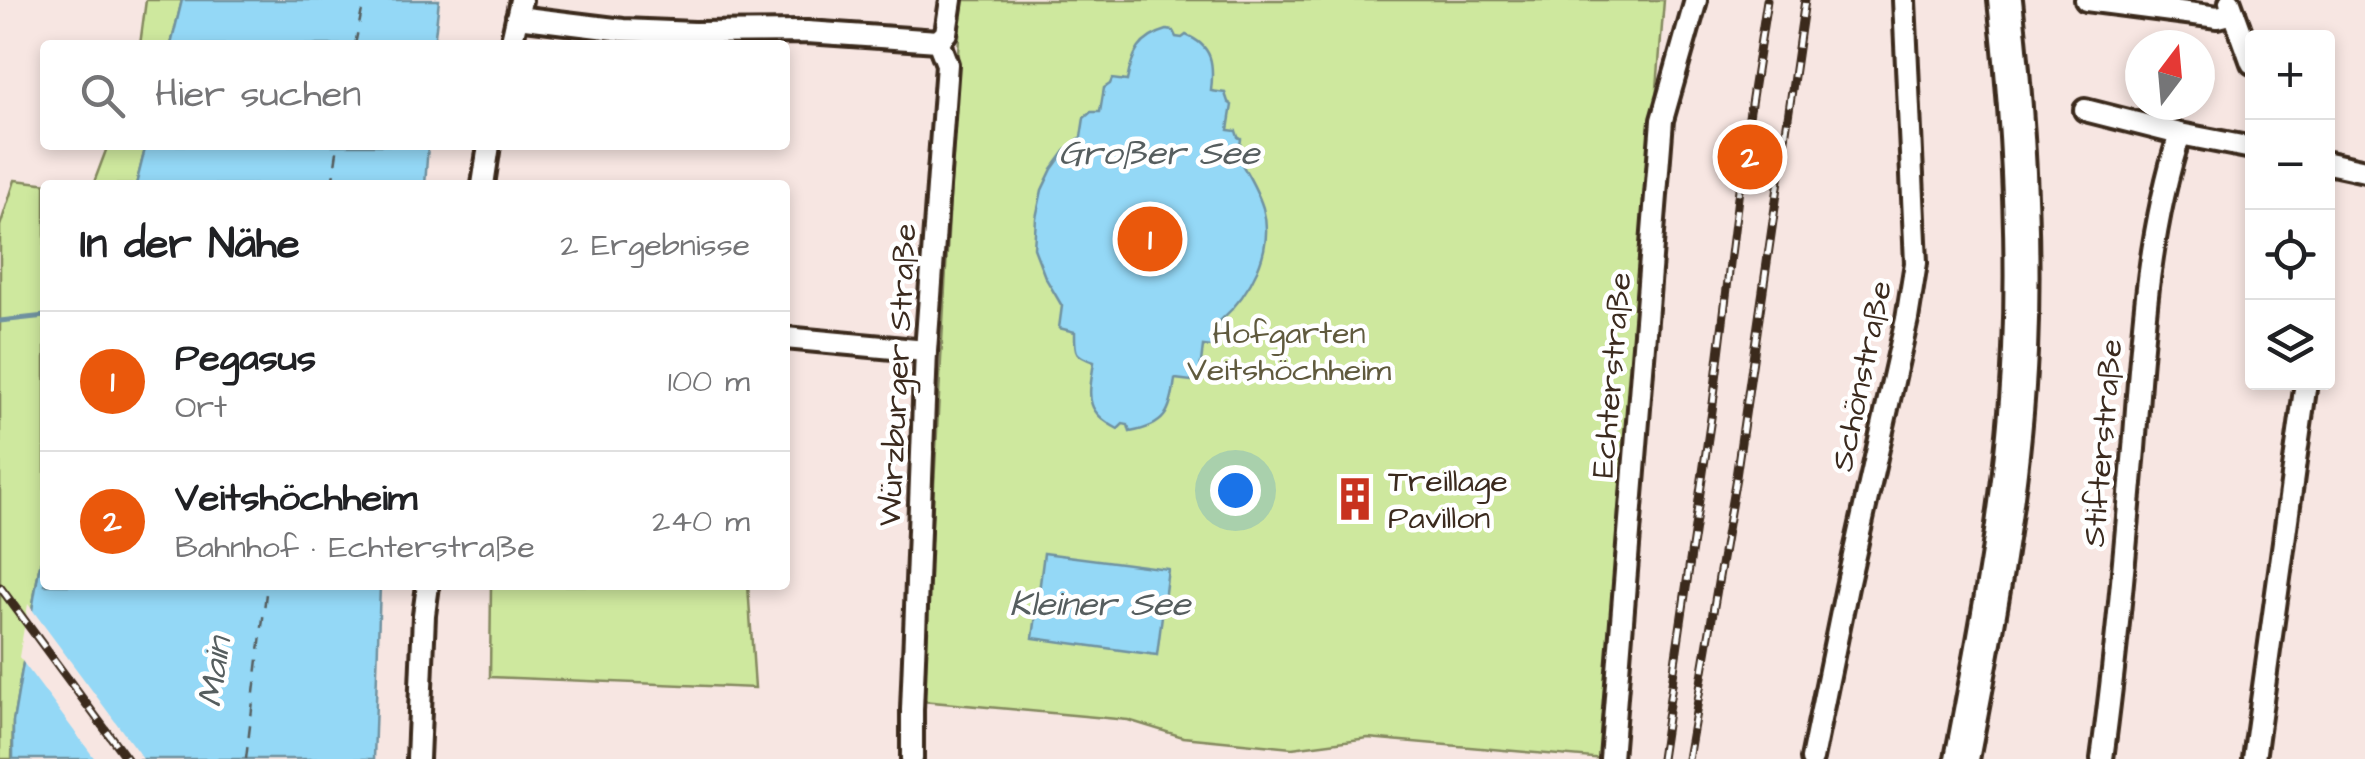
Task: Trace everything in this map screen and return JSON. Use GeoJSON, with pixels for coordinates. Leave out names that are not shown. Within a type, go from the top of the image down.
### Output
{"type":"FeatureCollection","features":[{"type":"Feature","properties":{"kind":"main road"},"geometry":{"type":"LineString","coordinates":[[1962,759],[2009,482],[2020,353],[2022,218],[2016,101],[2005,0]]}},
{"type":"Feature","properties":{"kind":"street","name":"Würzburger Straße"},"geometry":{"type":"LineString","coordinates":[[912,759],[926,350],[947,64],[938,41],[946,32],[952,0]]}},
{"type":"Feature","properties":{"kind":"street","name":"Echterstraße"},"geometry":{"type":"LineString","coordinates":[[1611,759],[1662,120],[1696,0]]}},
{"type":"Feature","properties":{"kind":"street","name":"Schönstraße"},"geometry":{"type":"LineString","coordinates":[[1812,759],[1916,263],[1904,0]]}},
{"type":"Feature","properties":{"kind":"street"},"geometry":{"type":"LineString","coordinates":[[2086,0],[2218,18],[2232,6],[2245,43]]}},
{"type":"Feature","properties":{"kind":"street"},"geometry":{"type":"LineString","coordinates":[[511,40],[519,8],[623,30],[808,32],[938,41]]}},
{"type":"Feature","properties":{"kind":"street"},"geometry":{"type":"LineString","coordinates":[[2085,110],[2245,147]]}},
{"type":"Feature","properties":{"kind":"street","name":"Stifterstraße"},"geometry":{"type":"LineString","coordinates":[[2102,759],[2120,604],[2149,272],[2167,174],[2180,134]]}},
{"type":"Feature","properties":{"kind":"street"},"geometry":{"type":"LineString","coordinates":[[484,180],[489,150]]}},
{"type":"Feature","properties":{"kind":"street"},"geometry":{"type":"LineString","coordinates":[[2335,165],[2365,172]]}},
{"type":"Feature","properties":{"kind":"street"},"geometry":{"type":"LineString","coordinates":[[790,338],[926,350]]}},
{"type":"Feature","properties":{"kind":"street"},"geometry":{"type":"LineString","coordinates":[[2254,759],[2305,390]]}},
{"type":"Feature","properties":{"kind":"street"},"geometry":{"type":"LineString","coordinates":[[418,759],[427,590]]}},
{"type":"Feature","properties":{"kind":"green space"},"geometry":{"type":"Polygon","coordinates":[[[146,0],[182,0],[172,40],[141,40],[146,0]]]}},
{"type":"Feature","properties":{"kind":"green space","name":"Hofgarten Veitshöchheim"},"geometry":{"type":"Polygon","coordinates":[[[961,0],[1664,0],[1604,759],[1368,738],[1292,748],[1183,737],[1128,720],[922,701],[961,0]]]}},
{"type":"Feature","properties":{"kind":"green space"},"geometry":{"type":"Polygon","coordinates":[[[106,150],[145,150],[137,180],[95,180],[106,150]]]}},
{"type":"Feature","properties":{"kind":"green space"},"geometry":{"type":"Polygon","coordinates":[[[15,180],[40,183],[40,565],[13,722],[12,759],[0,759],[0,226],[15,180]]]}},
{"type":"Feature","properties":{"kind":"green space"},"geometry":{"type":"Polygon","coordinates":[[[491,590],[748,590],[755,688],[490,677],[491,590]]]}},
{"type":"Feature","properties":{"kind":"water"},"geometry":{"type":"Polygon","coordinates":[[[182,0],[439,0],[435,40],[172,40],[182,0]]]}},
{"type":"Feature","properties":{"kind":"water","name":"Großer See"},"geometry":{"type":"Polygon","coordinates":[[[1167,30],[1176,37],[1186,35],[1195,39],[1207,50],[1211,91],[1225,93],[1232,105],[1228,130],[1236,131],[1241,139],[1238,158],[1263,208],[1266,240],[1250,284],[1220,321],[1218,340],[1212,347],[1203,346],[1200,371],[1191,381],[1175,379],[1171,401],[1159,422],[1130,432],[1128,425],[1118,429],[1094,409],[1090,393],[1094,362],[1077,352],[1075,332],[1059,328],[1062,306],[1034,248],[1036,218],[1052,169],[1081,137],[1084,118],[1091,112],[1100,112],[1104,88],[1112,79],[1127,81],[1138,48],[1167,30]]]}},
{"type":"Feature","properties":{"kind":"water"},"geometry":{"type":"Polygon","coordinates":[[[145,150],[428,150],[425,180],[137,180],[145,150]]]}},
{"type":"Feature","properties":{"kind":"water","name":"Kleiner See"},"geometry":{"type":"Polygon","coordinates":[[[1044,553],[1168,569],[1157,655],[1033,638],[1044,553]]]}},
{"type":"Feature","properties":{"kind":"water","name":"Main"},"geometry":{"type":"Polygon","coordinates":[[[40,565],[40,590],[380,590],[374,759],[13,759],[13,722],[40,565]]]}},
{"type":"Feature","properties":{"kind":"pier"},"geometry":{"type":"Polygon","coordinates":[[[28,604],[143,759],[95,759],[19,657],[28,604]]]}},
{"type":"Feature","properties":{"kind":"waterway"},"geometry":{"type":"LineString","coordinates":[[0,321],[40,317]]}},
{"type":"Feature","properties":{"kind":"ferry route"},"geometry":{"type":"LineString","coordinates":[[356,40],[364,0]]}},
{"type":"Feature","properties":{"kind":"ferry route"},"geometry":{"type":"LineString","coordinates":[[333,180],[337,150]]}},
{"type":"Feature","properties":{"kind":"ferry route"},"geometry":{"type":"LineString","coordinates":[[246,759],[266,590]]}},
{"type":"Feature","properties":{"kind":"railway"},"geometry":{"type":"LineString","coordinates":[[1661,759],[1767,0]]}},
{"type":"Feature","properties":{"kind":"railway"},"geometry":{"type":"LineString","coordinates":[[1688,759],[1736,477],[1805,0]]}},
{"type":"Feature","properties":{"kind":"railway"},"geometry":{"type":"LineString","coordinates":[[0,587],[127,759]]}},
{"type":"Feature","properties":{"kind":"place","name":"Veitshöchheim"},"geometry":{"type":"Point","coordinates":[1750,157]}},
{"type":"Feature","properties":{"kind":"place","name":"Pegasus"},"geometry":{"type":"Point","coordinates":[1150,239]}},
{"type":"Feature","properties":{"kind":"place","name":"Treillage Pavillon"},"geometry":{"type":"Point","coordinates":[1355,499]}}]}
